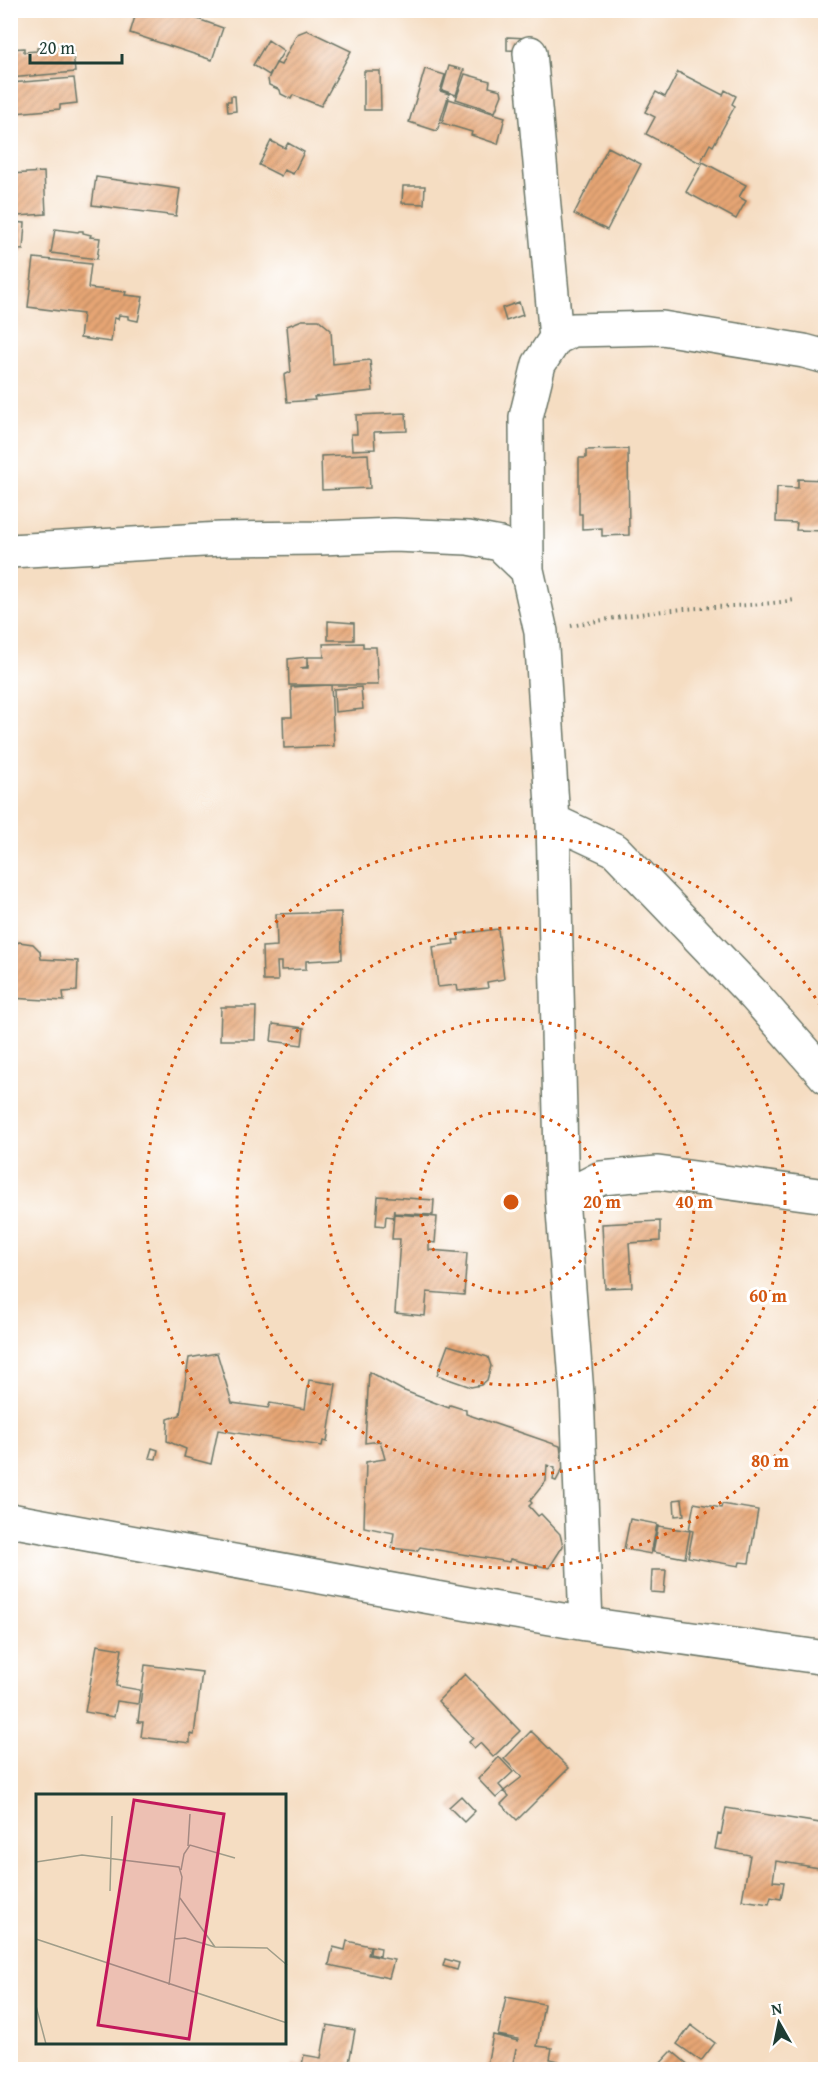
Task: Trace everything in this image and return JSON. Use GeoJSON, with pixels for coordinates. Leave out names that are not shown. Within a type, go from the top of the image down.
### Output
{"type":"FeatureCollection","features":[{"type":"Feature","properties":{"kind":"street"},"geometry":{"type":"LineString","coordinates":[[530,53],[556,338]]}},
{"type":"Feature","properties":{"kind":"street"},"geometry":{"type":"LineString","coordinates":[[586,1624],[577,1394],[562,1198],[553,820],[541,632],[527,570],[526,417],[539,364],[556,338],[573,330],[662,328],[804,351],[825,357]]}},
{"type":"Feature","properties":{"kind":"street"},"geometry":{"type":"LineString","coordinates":[[10,551],[221,539],[394,535],[468,538],[500,544],[527,570]]}},
{"type":"Feature","properties":{"kind":"street"},"geometry":{"type":"LineString","coordinates":[[553,820],[615,850],[755,996],[825,1077]]}},
{"type":"Feature","properties":{"kind":"street"},"geometry":{"type":"LineString","coordinates":[[562,1198],[600,1178],[658,1173],[825,1196]]}},
{"type":"Feature","properties":{"kind":"street"},"geometry":{"type":"LineString","coordinates":[[10,1520],[586,1624],[825,1658]]}},
{"type":"Feature","properties":{"kind":"path"},"geometry":{"type":"LineString","coordinates":[[541,632],[684,609],[764,605],[795,600]]}},
{"type":"Feature","properties":{"kind":"building"},"geometry":{"type":"Polygon","coordinates":[[[137,10],[197,10],[195,18],[223,28],[212,60],[130,33],[137,10]]]}},
{"type":"Feature","properties":{"kind":"building"},"geometry":{"type":"Polygon","coordinates":[[[307,30],[351,51],[321,106],[293,95],[291,99],[269,85],[268,79],[276,63],[281,65],[297,34],[307,30]]]}},
{"type":"Feature","properties":{"kind":"building"},"geometry":{"type":"Polygon","coordinates":[[[507,37],[527,38],[527,51],[507,50],[507,37]]]}},
{"type":"Feature","properties":{"kind":"building"},"geometry":{"type":"Polygon","coordinates":[[[268,40],[284,51],[269,75],[253,65],[268,40]]]}},
{"type":"Feature","properties":{"kind":"building"},"geometry":{"type":"Polygon","coordinates":[[[72,44],[75,72],[10,78],[10,49],[24,48],[24,52],[37,51],[37,48],[72,44]]]}},
{"type":"Feature","properties":{"kind":"building"},"geometry":{"type":"Polygon","coordinates":[[[449,66],[464,70],[456,95],[442,90],[449,66]]]}},
{"type":"Feature","properties":{"kind":"building"},"geometry":{"type":"Polygon","coordinates":[[[425,69],[445,75],[440,91],[449,94],[437,131],[409,122],[425,69]]]}},
{"type":"Feature","properties":{"kind":"building"},"geometry":{"type":"Polygon","coordinates":[[[364,71],[380,71],[381,110],[364,110],[364,71]]]}},
{"type":"Feature","properties":{"kind":"building"},"geometry":{"type":"Polygon","coordinates":[[[678,72],[723,95],[725,90],[736,96],[732,104],[735,106],[713,146],[710,144],[700,163],[646,134],[655,117],[645,112],[656,92],[665,97],[678,72]]]}},
{"type":"Feature","properties":{"kind":"building"},"geometry":{"type":"Polygon","coordinates":[[[465,74],[490,81],[489,87],[501,90],[502,95],[495,112],[456,99],[465,74]]]}},
{"type":"Feature","properties":{"kind":"building"},"geometry":{"type":"Polygon","coordinates":[[[74,78],[77,103],[60,105],[60,109],[15,113],[14,108],[10,108],[10,83],[74,78]]]}},
{"type":"Feature","properties":{"kind":"building"},"geometry":{"type":"Polygon","coordinates":[[[231,96],[235,96],[236,111],[228,112],[227,101],[231,101],[231,96]]]}},
{"type":"Feature","properties":{"kind":"building"},"geometry":{"type":"Polygon","coordinates":[[[449,99],[505,117],[498,144],[471,135],[472,132],[442,123],[449,99]]]}},
{"type":"Feature","properties":{"kind":"building"},"geometry":{"type":"Polygon","coordinates":[[[271,141],[285,148],[288,143],[304,152],[293,174],[284,170],[281,176],[259,165],[271,141]]]}},
{"type":"Feature","properties":{"kind":"building"},"geometry":{"type":"Polygon","coordinates":[[[608,147],[641,164],[607,230],[574,214],[608,147]]]}},
{"type":"Feature","properties":{"kind":"building"},"geometry":{"type":"Polygon","coordinates":[[[703,162],[746,185],[739,197],[746,201],[736,219],[686,192],[703,162]]]}},
{"type":"Feature","properties":{"kind":"building"},"geometry":{"type":"Polygon","coordinates":[[[44,172],[46,214],[18,216],[17,210],[10,210],[10,174],[44,172]]]}},
{"type":"Feature","properties":{"kind":"building"},"geometry":{"type":"Polygon","coordinates":[[[96,177],[180,189],[176,216],[92,205],[96,177]]]}},
{"type":"Feature","properties":{"kind":"building"},"geometry":{"type":"Polygon","coordinates":[[[403,186],[425,186],[424,204],[402,203],[403,186]]]}},
{"type":"Feature","properties":{"kind":"building"},"geometry":{"type":"Polygon","coordinates":[[[10,222],[25,223],[23,250],[10,249],[10,222]]]}},
{"type":"Feature","properties":{"kind":"building"},"geometry":{"type":"Polygon","coordinates":[[[55,229],[83,231],[91,235],[90,237],[100,238],[97,259],[51,253],[55,229]]]}},
{"type":"Feature","properties":{"kind":"building"},"geometry":{"type":"Polygon","coordinates":[[[34,258],[91,264],[88,288],[126,292],[125,295],[143,297],[138,321],[128,319],[128,316],[119,315],[118,319],[114,318],[111,342],[80,338],[83,314],[28,307],[34,258]]]}},
{"type":"Feature","properties":{"kind":"building"},"geometry":{"type":"Polygon","coordinates":[[[519,302],[523,315],[506,321],[502,308],[519,302]]]}},
{"type":"Feature","properties":{"kind":"building"},"geometry":{"type":"Polygon","coordinates":[[[302,320],[319,320],[331,330],[333,364],[370,360],[373,391],[287,402],[284,375],[291,372],[287,326],[302,320]]]}},
{"type":"Feature","properties":{"kind":"building"},"geometry":{"type":"Polygon","coordinates":[[[406,413],[407,431],[374,432],[375,449],[352,450],[351,434],[357,434],[356,415],[406,413]]]}},
{"type":"Feature","properties":{"kind":"building"},"geometry":{"type":"Polygon","coordinates":[[[628,449],[629,535],[602,536],[602,528],[582,529],[582,514],[579,514],[579,458],[586,458],[586,450],[628,449]]]}},
{"type":"Feature","properties":{"kind":"building"},"geometry":{"type":"Polygon","coordinates":[[[368,454],[370,488],[322,490],[321,456],[368,454]]]}},
{"type":"Feature","properties":{"kind":"building"},"geometry":{"type":"Polygon","coordinates":[[[798,479],[826,480],[824,531],[796,530],[797,523],[776,522],[777,487],[798,488],[798,479]]]}},
{"type":"Feature","properties":{"kind":"building"},"geometry":{"type":"Polygon","coordinates":[[[328,621],[354,623],[354,640],[328,640],[328,621]]]}},
{"type":"Feature","properties":{"kind":"building"},"geometry":{"type":"Polygon","coordinates":[[[363,643],[363,647],[376,647],[378,685],[289,685],[288,659],[307,657],[307,667],[300,668],[308,668],[308,657],[324,657],[323,644],[363,643]]]}},
{"type":"Feature","properties":{"kind":"building"},"geometry":{"type":"Polygon","coordinates":[[[331,685],[334,746],[284,748],[283,717],[292,717],[291,687],[331,685]]]}},
{"type":"Feature","properties":{"kind":"building"},"geometry":{"type":"Polygon","coordinates":[[[361,687],[363,709],[335,712],[334,689],[361,687]]]}},
{"type":"Feature","properties":{"kind":"building"},"geometry":{"type":"Polygon","coordinates":[[[341,912],[342,959],[306,961],[306,969],[281,970],[281,962],[277,962],[278,981],[263,981],[262,947],[277,946],[276,914],[341,912]]]}},
{"type":"Feature","properties":{"kind":"building"},"geometry":{"type":"Polygon","coordinates":[[[498,929],[504,979],[487,982],[488,988],[458,991],[457,985],[438,987],[433,947],[454,944],[453,940],[459,940],[458,934],[498,929]]]}},
{"type":"Feature","properties":{"kind":"building"},"geometry":{"type":"Polygon","coordinates":[[[19,942],[33,944],[40,951],[41,959],[78,961],[77,991],[63,992],[64,1001],[10,998],[10,948],[19,942]]]}},
{"type":"Feature","properties":{"kind":"building"},"geometry":{"type":"Polygon","coordinates":[[[221,1007],[256,1007],[255,1040],[220,1040],[221,1007]]]}},
{"type":"Feature","properties":{"kind":"building"},"geometry":{"type":"Polygon","coordinates":[[[273,1024],[304,1028],[302,1045],[271,1041],[273,1024]]]}},
{"type":"Feature","properties":{"kind":"building"},"geometry":{"type":"Polygon","coordinates":[[[378,1196],[434,1200],[433,1215],[394,1213],[394,1209],[393,1217],[386,1216],[385,1226],[376,1225],[378,1196]]]}},
{"type":"Feature","properties":{"kind":"building"},"geometry":{"type":"Polygon","coordinates":[[[394,1214],[437,1217],[435,1243],[429,1242],[429,1250],[467,1253],[464,1295],[427,1292],[425,1316],[395,1313],[400,1239],[392,1239],[394,1214]]]}},
{"type":"Feature","properties":{"kind":"building"},"geometry":{"type":"Polygon","coordinates":[[[660,1221],[660,1241],[629,1243],[632,1287],[605,1288],[602,1224],[660,1221]]]}},
{"type":"Feature","properties":{"kind":"building"},"geometry":{"type":"Polygon","coordinates":[[[448,1345],[488,1357],[491,1366],[487,1380],[481,1385],[471,1387],[437,1375],[448,1345]]]}},
{"type":"Feature","properties":{"kind":"building"},"geometry":{"type":"Polygon","coordinates":[[[217,1353],[232,1403],[268,1408],[270,1403],[305,1409],[309,1380],[336,1384],[327,1442],[323,1441],[322,1446],[218,1430],[211,1464],[184,1457],[186,1449],[167,1441],[168,1419],[180,1415],[189,1358],[217,1353]]]}},
{"type":"Feature","properties":{"kind":"building"},"geometry":{"type":"Polygon","coordinates":[[[369,1372],[402,1390],[449,1408],[450,1405],[466,1410],[466,1414],[560,1446],[562,1460],[568,1460],[570,1468],[563,1468],[556,1481],[553,1480],[555,1468],[547,1465],[546,1481],[530,1501],[532,1503],[529,1506],[538,1516],[541,1514],[560,1534],[563,1546],[549,1568],[510,1559],[509,1562],[420,1547],[417,1551],[392,1548],[394,1533],[364,1527],[366,1462],[385,1459],[380,1441],[365,1443],[369,1372]]]}},
{"type":"Feature","properties":{"kind":"building"},"geometry":{"type":"Polygon","coordinates":[[[152,1448],[158,1450],[156,1459],[149,1458],[152,1448]]]}},
{"type":"Feature","properties":{"kind":"building"},"geometry":{"type":"Polygon","coordinates":[[[682,1499],[684,1515],[675,1516],[674,1500],[682,1499]]]}},
{"type":"Feature","properties":{"kind":"building"},"geometry":{"type":"Polygon","coordinates":[[[694,1503],[721,1508],[722,1504],[758,1510],[749,1563],[740,1562],[739,1566],[688,1557],[693,1531],[689,1530],[694,1503]]]}},
{"type":"Feature","properties":{"kind":"building"},"geometry":{"type":"Polygon","coordinates":[[[630,1519],[657,1524],[651,1554],[624,1549],[630,1519]]]}},
{"type":"Feature","properties":{"kind":"building"},"geometry":{"type":"Polygon","coordinates":[[[658,1526],[690,1531],[685,1558],[653,1552],[658,1526]]]}},
{"type":"Feature","properties":{"kind":"building"},"geometry":{"type":"Polygon","coordinates":[[[652,1570],[666,1570],[664,1593],[651,1592],[652,1570]]]}},
{"type":"Feature","properties":{"kind":"building"},"geometry":{"type":"Polygon","coordinates":[[[97,1645],[122,1649],[116,1686],[140,1690],[138,1704],[117,1701],[114,1717],[85,1712],[97,1645]]]}},
{"type":"Feature","properties":{"kind":"building"},"geometry":{"type":"Polygon","coordinates":[[[145,1665],[202,1672],[194,1735],[190,1734],[190,1743],[141,1737],[143,1722],[138,1722],[145,1665]]]}},
{"type":"Feature","properties":{"kind":"building"},"geometry":{"type":"Polygon","coordinates":[[[465,1674],[520,1731],[493,1757],[480,1743],[474,1748],[469,1742],[473,1738],[438,1701],[465,1674]]]}},
{"type":"Feature","properties":{"kind":"building"},"geometry":{"type":"Polygon","coordinates":[[[531,1731],[569,1768],[517,1820],[501,1804],[509,1796],[504,1791],[522,1777],[504,1759],[531,1731]]]}},
{"type":"Feature","properties":{"kind":"building"},"geometry":{"type":"Polygon","coordinates":[[[499,1757],[513,1772],[499,1785],[504,1791],[496,1798],[478,1779],[499,1757]]]}},
{"type":"Feature","properties":{"kind":"building"},"geometry":{"type":"Polygon","coordinates":[[[461,1796],[475,1811],[464,1822],[449,1807],[461,1796]]]}},
{"type":"Feature","properties":{"kind":"building"},"geometry":{"type":"Polygon","coordinates":[[[726,1808],[826,1824],[826,1869],[776,1861],[773,1881],[784,1882],[781,1899],[771,1897],[769,1904],[742,1900],[750,1855],[715,1849],[718,1833],[721,1834],[726,1808]]]}},
{"type":"Feature","properties":{"kind":"building"},"geometry":{"type":"Polygon","coordinates":[[[347,1941],[370,1946],[368,1955],[394,1960],[389,1978],[329,1965],[333,1947],[345,1950],[347,1941]]]}},
{"type":"Feature","properties":{"kind":"building"},"geometry":{"type":"Polygon","coordinates":[[[371,1946],[381,1948],[380,1956],[370,1954],[371,1946]]]}},
{"type":"Feature","properties":{"kind":"building"},"geometry":{"type":"Polygon","coordinates":[[[445,1959],[459,1963],[457,1970],[443,1966],[445,1959]]]}},
{"type":"Feature","properties":{"kind":"building"},"geometry":{"type":"Polygon","coordinates":[[[506,1997],[544,2004],[537,2046],[552,2048],[550,2059],[559,2061],[557,2070],[528,2070],[513,2066],[516,2049],[512,2067],[518,2070],[486,2070],[493,2035],[518,2041],[518,2039],[498,2035],[506,1997]]]}},
{"type":"Feature","properties":{"kind":"building"},"geometry":{"type":"Polygon","coordinates":[[[327,2025],[355,2030],[349,2063],[361,2065],[361,2070],[291,2070],[292,2064],[302,2065],[304,2055],[321,2058],[327,2025]]]}},
{"type":"Feature","properties":{"kind":"building"},"geometry":{"type":"Polygon","coordinates":[[[691,2025],[715,2043],[701,2061],[677,2044],[691,2025]]]}},
{"type":"Feature","properties":{"kind":"building"},"geometry":{"type":"Polygon","coordinates":[[[672,2051],[692,2068],[691,2070],[656,2068],[672,2051]]]}}]}
